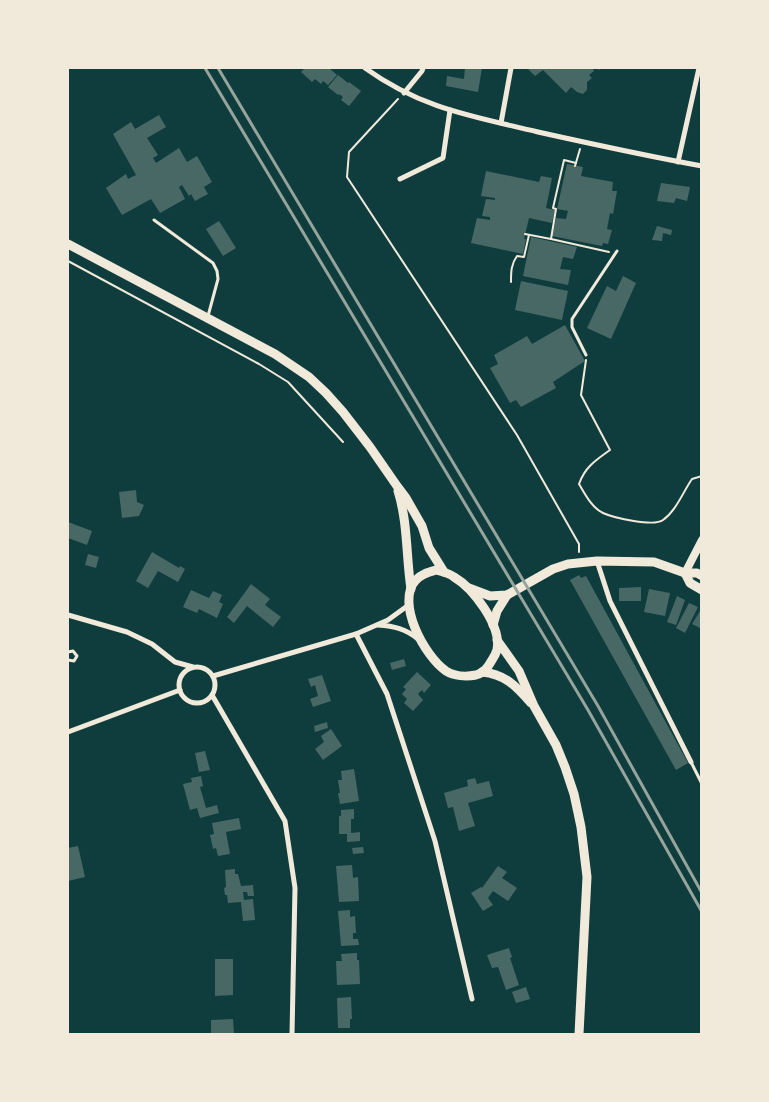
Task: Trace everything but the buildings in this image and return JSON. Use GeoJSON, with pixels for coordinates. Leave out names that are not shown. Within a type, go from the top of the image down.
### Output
{"type":"FeatureCollection","features":[{"type":"Feature","properties":{"kind":"main road"},"geometry":{"type":"LineString","coordinates":[[68,244],[275,354],[310,378],[343,412],[406,498],[417,515],[429,548],[444,572]]}},
{"type":"Feature","properties":{"kind":"main road"},"geometry":{"type":"LineString","coordinates":[[397,486],[405,519],[407,563],[411,588],[410,604],[413,623],[420,641],[442,668],[448,672],[462,676],[472,676],[488,667],[497,650],[497,640],[493,625],[469,588],[454,576],[436,570],[422,575],[411,588]]}},
{"type":"Feature","properties":{"kind":"main road"},"geometry":{"type":"LineString","coordinates":[[469,588],[490,596],[509,594],[553,569],[580,562],[597,561],[654,562],[685,573],[697,573],[702,576]]}},
{"type":"Feature","properties":{"kind":"main road"},"geometry":{"type":"LineString","coordinates":[[685,573],[690,583],[702,590]]}},
{"type":"Feature","properties":{"kind":"main road"},"geometry":{"type":"LineString","coordinates":[[493,625],[497,611],[509,594]]}},
{"type":"Feature","properties":{"kind":"main road"},"geometry":{"type":"LineString","coordinates":[[497,640],[519,671],[534,706],[566,766],[574,794],[583,842],[586,892],[582,944],[580,1034]]}},
{"type":"Feature","properties":{"kind":"main road"},"geometry":{"type":"LineString","coordinates":[[482,672],[507,679],[534,706]]}},
{"type":"Feature","properties":{"kind":"street"},"geometry":{"type":"LineString","coordinates":[[365,68],[388,84],[404,92],[450,110],[477,118],[581,142],[702,166]]}},
{"type":"Feature","properties":{"kind":"street"},"geometry":{"type":"LineString","coordinates":[[404,92],[423,68]]}},
{"type":"Feature","properties":{"kind":"street"},"geometry":{"type":"LineString","coordinates":[[501,123],[511,68]]}},
{"type":"Feature","properties":{"kind":"street"},"geometry":{"type":"LineString","coordinates":[[678,162],[698,68]]}},
{"type":"Feature","properties":{"kind":"street"},"geometry":{"type":"LineString","coordinates":[[400,179],[444,158],[450,110]]}},
{"type":"Feature","properties":{"kind":"street"},"geometry":{"type":"LineString","coordinates":[[685,573],[702,540]]}},
{"type":"Feature","properties":{"kind":"street"},"geometry":{"type":"LineString","coordinates":[[597,561],[610,601],[691,762]]}},
{"type":"Feature","properties":{"kind":"street"},"geometry":{"type":"LineString","coordinates":[[213,676],[356,634],[388,620],[410,604]]}},
{"type":"Feature","properties":{"kind":"street"},"geometry":{"type":"LineString","coordinates":[[68,615],[127,632],[152,644],[175,662],[194,668],[204,668],[213,676],[215,683],[212,695],[207,700],[195,703],[184,698],[180,690],[180,680],[183,674],[194,668]]}},
{"type":"Feature","properties":{"kind":"street"},"geometry":{"type":"LineString","coordinates":[[378,625],[400,628],[410,632],[420,641]]}},
{"type":"Feature","properties":{"kind":"street"},"geometry":{"type":"LineString","coordinates":[[356,634],[387,694],[435,841],[472,999]]}},
{"type":"Feature","properties":{"kind":"street"},"geometry":{"type":"LineString","coordinates":[[68,732],[180,690]]}},
{"type":"Feature","properties":{"kind":"street"},"geometry":{"type":"LineString","coordinates":[[212,695],[285,820],[295,888],[292,1034]]}},
{"type":"Feature","properties":{"kind":"lane"},"geometry":{"type":"LineString","coordinates":[[154,220],[213,263],[218,279],[207,319]]}},
{"type":"Feature","properties":{"kind":"lane"},"geometry":{"type":"LineString","coordinates":[[586,356],[572,327],[572,319],[617,252]]}},
{"type":"Feature","properties":{"kind":"lane"},"geometry":{"type":"LineString","coordinates":[[68,652],[75,652],[77,656],[72,661],[68,660]]}},
{"type":"Feature","properties":{"kind":"lane"},"geometry":{"type":"LineString","coordinates":[[691,762],[702,784]]}},
{"type":"Feature","properties":{"kind":"path"},"geometry":{"type":"LineString","coordinates":[[404,92],[349,152],[347,177],[517,436],[579,544],[580,562]]}},
{"type":"Feature","properties":{"kind":"path"},"geometry":{"type":"LineString","coordinates":[[551,239],[556,209],[553,208],[564,160],[576,164],[581,142]]}},
{"type":"Feature","properties":{"kind":"path"},"geometry":{"type":"LineString","coordinates":[[525,234],[617,252]]}},
{"type":"Feature","properties":{"kind":"path"},"geometry":{"type":"LineString","coordinates":[[511,282],[511,269],[514,260],[517,256],[524,257],[529,235]]}},
{"type":"Feature","properties":{"kind":"path"},"geometry":{"type":"LineString","coordinates":[[68,261],[250,359],[288,382],[344,442]]}},
{"type":"Feature","properties":{"kind":"path"},"geometry":{"type":"LineString","coordinates":[[586,356],[581,395],[610,450],[591,464],[583,473],[579,484],[590,502],[603,513],[654,524],[662,521],[672,511],[692,479],[702,476]]}},
{"type":"Feature","properties":{"kind":"railway"},"geometry":{"type":"LineString","coordinates":[[205,68],[588,710],[702,912]]}},
{"type":"Feature","properties":{"kind":"railway"},"geometry":{"type":"LineString","coordinates":[[218,68],[598,706],[702,893]]}}]}
